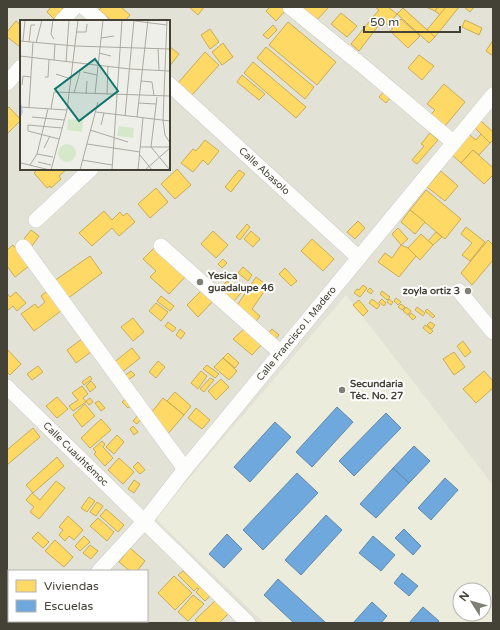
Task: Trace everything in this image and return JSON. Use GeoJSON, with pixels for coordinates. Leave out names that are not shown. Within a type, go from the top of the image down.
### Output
{"type":"FeatureCollection","features":[{"type":"Feature","properties":{"kind":"street"},"geometry":{"type":"LineString","coordinates":[[63,20],[75,7]]}},
{"type":"Feature","properties":{"kind":"street"},"geometry":{"type":"LineString","coordinates":[[84,7],[99,20]]}},
{"type":"Feature","properties":{"kind":"street"},"geometry":{"type":"LineString","coordinates":[[290,7],[453,142]]}},
{"type":"Feature","properties":{"kind":"street"},"geometry":{"type":"LineString","coordinates":[[7,83],[20,68]]}},
{"type":"Feature","properties":{"kind":"street","name":"Calle Abasolo"},"geometry":{"type":"LineString","coordinates":[[172,91],[359,258]]}},
{"type":"Feature","properties":{"kind":"street","name":"Calle Francisco I. Madero"},"geometry":{"type":"LineString","coordinates":[[99,570],[144,522],[185,469],[493,95]]}},
{"type":"Feature","properties":{"kind":"street"},"geometry":{"type":"LineString","coordinates":[[36,220],[90,170]]}},
{"type":"Feature","properties":{"kind":"street"},"geometry":{"type":"LineString","coordinates":[[161,246],[280,353]]}},
{"type":"Feature","properties":{"kind":"street"},"geometry":{"type":"LineString","coordinates":[[23,247],[185,469]]}},
{"type":"Feature","properties":{"kind":"street"},"geometry":{"type":"LineString","coordinates":[[459,290],[493,332]]}},
{"type":"Feature","properties":{"kind":"street","name":"Calle Cuauhtémoc"},"geometry":{"type":"LineString","coordinates":[[9,393],[248,623]]}},
{"type":"Feature","properties":{"kind":"shaded area"},"geometry":{"type":"Polygon","coordinates":[[[7,7],[493,7],[493,623],[7,623],[7,7]]]}},
{"type":"Feature","properties":{"kind":"shaded area","name":"Secundaria Téc. No. 27"},"geometry":{"type":"Polygon","coordinates":[[[346,295],[493,485],[493,623],[264,623],[155,518],[346,295]]]}},
{"type":"Feature","properties":{"kind":"building: Viviendas"},"geometry":{"type":"Polygon","coordinates":[[[51,7],[61,7],[64,10],[55,20],[47,12],[51,7]]]}},
{"type":"Feature","properties":{"kind":"building: Viviendas"},"geometry":{"type":"Polygon","coordinates":[[[102,7],[121,7],[130,15],[126,20],[111,20],[99,10],[102,7]]]}},
{"type":"Feature","properties":{"kind":"building: Viviendas"},"geometry":{"type":"Polygon","coordinates":[[[189,7],[204,7],[198,15],[189,7]]]}},
{"type":"Feature","properties":{"kind":"building: Viviendas"},"geometry":{"type":"Polygon","coordinates":[[[270,7],[281,7],[285,11],[276,21],[266,11],[270,7]]]}},
{"type":"Feature","properties":{"kind":"building: Viviendas"},"geometry":{"type":"Polygon","coordinates":[[[302,7],[329,7],[317,20],[302,7]]]}},
{"type":"Feature","properties":{"kind":"building: Viviendas"},"geometry":{"type":"Polygon","coordinates":[[[375,7],[388,7],[397,14],[388,25],[382,21],[359,51],[351,44],[379,10],[375,7]]]}},
{"type":"Feature","properties":{"kind":"building: Viviendas"},"geometry":{"type":"Polygon","coordinates":[[[426,7],[438,7],[435,11],[426,7]]]}},
{"type":"Feature","properties":{"kind":"building: Viviendas"},"geometry":{"type":"Polygon","coordinates":[[[438,7],[459,7],[447,20],[435,11],[438,7]]]}},
{"type":"Feature","properties":{"kind":"building: Viviendas"},"geometry":{"type":"Polygon","coordinates":[[[446,7],[459,7],[435,37],[426,31],[446,7]]]}},
{"type":"Feature","properties":{"kind":"building: Viviendas"},"geometry":{"type":"Polygon","coordinates":[[[464,7],[474,7],[470,12],[464,7]]]}},
{"type":"Feature","properties":{"kind":"building: Viviendas"},"geometry":{"type":"Polygon","coordinates":[[[403,8],[435,37],[429,43],[397,14],[403,8]]]}},
{"type":"Feature","properties":{"kind":"building: Viviendas"},"geometry":{"type":"Polygon","coordinates":[[[341,13],[357,26],[347,37],[331,24],[341,13]]]}},
{"type":"Feature","properties":{"kind":"building: Viviendas"},"geometry":{"type":"Polygon","coordinates":[[[401,19],[420,36],[408,48],[390,31],[401,19]]]}},
{"type":"Feature","properties":{"kind":"building: Viviendas"},"geometry":{"type":"Polygon","coordinates":[[[465,20],[482,28],[479,35],[462,27],[465,20]]]}},
{"type":"Feature","properties":{"kind":"building: Viviendas"},"geometry":{"type":"Polygon","coordinates":[[[16,21],[20,24],[19,46],[7,37],[7,32],[16,21]]]}},
{"type":"Feature","properties":{"kind":"building: Viviendas"},"geometry":{"type":"Polygon","coordinates":[[[288,22],[336,62],[317,85],[269,45],[288,22]]]}},
{"type":"Feature","properties":{"kind":"building: Viviendas"},"geometry":{"type":"Polygon","coordinates":[[[273,25],[277,30],[268,39],[263,35],[273,25]]]}},
{"type":"Feature","properties":{"kind":"building: Viviendas"},"geometry":{"type":"Polygon","coordinates":[[[210,29],[219,42],[210,49],[201,35],[210,29]]]}},
{"type":"Feature","properties":{"kind":"building: Viviendas"},"geometry":{"type":"Polygon","coordinates":[[[493,40],[493,56],[486,51],[493,40]]]}},
{"type":"Feature","properties":{"kind":"building: Viviendas"},"geometry":{"type":"Polygon","coordinates":[[[223,43],[233,57],[222,65],[212,52],[223,43]]]}},
{"type":"Feature","properties":{"kind":"building: Viviendas"},"geometry":{"type":"Polygon","coordinates":[[[170,47],[179,54],[170,66],[170,47]]]}},
{"type":"Feature","properties":{"kind":"building: Viviendas"},"geometry":{"type":"Polygon","coordinates":[[[266,47],[314,87],[305,99],[257,58],[266,47]]]}},
{"type":"Feature","properties":{"kind":"building: Viviendas"},"geometry":{"type":"Polygon","coordinates":[[[205,52],[219,65],[192,95],[178,83],[205,52]]]}},
{"type":"Feature","properties":{"kind":"building: Viviendas"},"geometry":{"type":"Polygon","coordinates":[[[419,55],[434,66],[422,80],[408,68],[419,55]]]}},
{"type":"Feature","properties":{"kind":"building: Viviendas"},"geometry":{"type":"Polygon","coordinates":[[[253,62],[306,107],[296,118],[244,73],[253,62]]]}},
{"type":"Feature","properties":{"kind":"building: Viviendas"},"geometry":{"type":"Polygon","coordinates":[[[242,75],[265,94],[259,100],[237,82],[242,75]]]}},
{"type":"Feature","properties":{"kind":"building: Viviendas"},"geometry":{"type":"Polygon","coordinates":[[[444,84],[465,102],[445,126],[431,114],[435,110],[427,104],[444,84]]]}},
{"type":"Feature","properties":{"kind":"building: Viviendas"},"geometry":{"type":"Polygon","coordinates":[[[385,90],[392,96],[386,103],[379,97],[385,90]]]}},
{"type":"Feature","properties":{"kind":"building: Viviendas"},"geometry":{"type":"Polygon","coordinates":[[[9,107],[20,119],[20,121],[7,134],[7,109],[9,107]]]}},
{"type":"Feature","properties":{"kind":"building: Viviendas"},"geometry":{"type":"Polygon","coordinates":[[[481,121],[493,132],[493,140],[490,143],[475,128],[481,121]]]}},
{"type":"Feature","properties":{"kind":"building: Viviendas"},"geometry":{"type":"Polygon","coordinates":[[[466,132],[476,140],[481,134],[490,143],[479,155],[473,150],[461,163],[449,152],[466,132]]]}},
{"type":"Feature","properties":{"kind":"building: Viviendas"},"geometry":{"type":"Polygon","coordinates":[[[430,133],[438,140],[417,164],[412,160],[424,146],[421,144],[430,133]]]}},
{"type":"Feature","properties":{"kind":"building: Viviendas"},"geometry":{"type":"Polygon","coordinates":[[[205,140],[219,151],[208,165],[203,160],[193,172],[181,163],[193,149],[196,151],[205,140]]]}},
{"type":"Feature","properties":{"kind":"building: Viviendas"},"geometry":{"type":"Polygon","coordinates":[[[473,150],[493,168],[493,175],[484,184],[461,163],[473,150]]]}},
{"type":"Feature","properties":{"kind":"building: Viviendas"},"geometry":{"type":"Polygon","coordinates":[[[177,169],[191,185],[175,199],[161,184],[177,169]]]}},
{"type":"Feature","properties":{"kind":"building: Viviendas"},"geometry":{"type":"Polygon","coordinates":[[[37,170],[66,170],[59,176],[61,179],[51,188],[50,186],[47,188],[34,173],[37,170]]]}},
{"type":"Feature","properties":{"kind":"building: Viviendas"},"geometry":{"type":"Polygon","coordinates":[[[239,170],[245,174],[231,192],[225,187],[239,170]]]}},
{"type":"Feature","properties":{"kind":"building: Viviendas"},"geometry":{"type":"Polygon","coordinates":[[[441,171],[458,186],[445,201],[427,187],[441,171]]]}},
{"type":"Feature","properties":{"kind":"building: Viviendas"},"geometry":{"type":"Polygon","coordinates":[[[156,188],[168,202],[150,218],[138,204],[156,188]]]}},
{"type":"Feature","properties":{"kind":"building: Viviendas"},"geometry":{"type":"Polygon","coordinates":[[[426,190],[461,219],[445,239],[410,210],[426,190]]]}},
{"type":"Feature","properties":{"kind":"building: Viviendas"},"geometry":{"type":"Polygon","coordinates":[[[410,210],[425,222],[415,234],[401,222],[410,210]]]}},
{"type":"Feature","properties":{"kind":"building: Viviendas"},"geometry":{"type":"Polygon","coordinates":[[[104,211],[112,220],[120,212],[123,216],[127,213],[135,222],[119,236],[112,228],[92,246],[79,233],[104,211]]]}},
{"type":"Feature","properties":{"kind":"building: Viviendas"},"geometry":{"type":"Polygon","coordinates":[[[358,221],[365,228],[355,239],[347,232],[358,221]]]}},
{"type":"Feature","properties":{"kind":"building: Viviendas"},"geometry":{"type":"Polygon","coordinates":[[[247,224],[250,227],[240,240],[236,237],[247,224]]]}},
{"type":"Feature","properties":{"kind":"building: Viviendas"},"geometry":{"type":"Polygon","coordinates":[[[466,227],[485,242],[470,261],[462,255],[472,243],[461,234],[466,227]]]}},
{"type":"Feature","properties":{"kind":"building: Viviendas"},"geometry":{"type":"Polygon","coordinates":[[[398,228],[408,239],[401,245],[392,234],[398,228]]]}},
{"type":"Feature","properties":{"kind":"building: Viviendas"},"geometry":{"type":"Polygon","coordinates":[[[31,230],[39,236],[32,246],[24,239],[31,230]]]}},
{"type":"Feature","properties":{"kind":"building: Viviendas"},"geometry":{"type":"Polygon","coordinates":[[[213,231],[228,245],[216,258],[201,244],[213,231]]]}},
{"type":"Feature","properties":{"kind":"building: Viviendas"},"geometry":{"type":"Polygon","coordinates":[[[251,231],[260,239],[253,247],[244,239],[251,231]]]}},
{"type":"Feature","properties":{"kind":"building: Viviendas"},"geometry":{"type":"Polygon","coordinates":[[[436,232],[442,237],[433,245],[428,241],[436,232]]]}},
{"type":"Feature","properties":{"kind":"building: Viviendas"},"geometry":{"type":"Polygon","coordinates":[[[421,234],[433,245],[420,260],[408,248],[421,234]]]}},
{"type":"Feature","properties":{"kind":"building: Viviendas"},"geometry":{"type":"Polygon","coordinates":[[[312,239],[334,259],[323,271],[301,251],[312,239]]]}},
{"type":"Feature","properties":{"kind":"building: Viviendas"},"geometry":{"type":"Polygon","coordinates":[[[488,240],[493,245],[493,260],[472,285],[461,273],[488,240]]]}},
{"type":"Feature","properties":{"kind":"building: Viviendas"},"geometry":{"type":"Polygon","coordinates":[[[13,245],[29,266],[15,277],[7,266],[7,250],[13,245]]]}},
{"type":"Feature","properties":{"kind":"building: Viviendas"},"geometry":{"type":"Polygon","coordinates":[[[401,245],[408,248],[416,256],[399,277],[378,262],[385,253],[392,258],[401,245]]]}},
{"type":"Feature","properties":{"kind":"building: Viviendas"},"geometry":{"type":"Polygon","coordinates":[[[156,246],[187,275],[169,294],[150,277],[156,271],[143,259],[156,246]]]}},
{"type":"Feature","properties":{"kind":"building: Viviendas"},"geometry":{"type":"Polygon","coordinates":[[[90,256],[102,273],[67,299],[54,281],[90,256]]]}},
{"type":"Feature","properties":{"kind":"building: Viviendas"},"geometry":{"type":"Polygon","coordinates":[[[223,259],[227,263],[222,268],[218,264],[223,259]]]}},
{"type":"Feature","properties":{"kind":"building: Viviendas"},"geometry":{"type":"Polygon","coordinates":[[[243,267],[252,275],[248,281],[238,273],[243,267]]]}},
{"type":"Feature","properties":{"kind":"building: Viviendas"},"geometry":{"type":"Polygon","coordinates":[[[285,268],[297,281],[291,286],[279,274],[285,268]]]}},
{"type":"Feature","properties":{"kind":"building: Viviendas"},"geometry":{"type":"Polygon","coordinates":[[[256,277],[268,286],[252,309],[260,316],[254,324],[236,307],[256,277]]]}},
{"type":"Feature","properties":{"kind":"building: Viviendas"},"geometry":{"type":"Polygon","coordinates":[[[227,281],[241,293],[232,303],[218,291],[227,281]]]}},
{"type":"Feature","properties":{"kind":"building: Viviendas"},"geometry":{"type":"Polygon","coordinates":[[[363,285],[367,288],[360,297],[354,293],[363,285]]]}},
{"type":"Feature","properties":{"kind":"building: Viviendas"},"geometry":{"type":"Polygon","coordinates":[[[370,288],[373,291],[371,294],[367,291],[370,288]]]}},
{"type":"Feature","properties":{"kind":"building: Viviendas"},"geometry":{"type":"Polygon","coordinates":[[[50,289],[65,308],[34,331],[21,314],[35,304],[38,308],[45,302],[41,296],[50,289]]]}},
{"type":"Feature","properties":{"kind":"building: Viviendas"},"geometry":{"type":"Polygon","coordinates":[[[202,290],[213,301],[198,317],[187,305],[202,290]]]}},
{"type":"Feature","properties":{"kind":"building: Viviendas"},"geometry":{"type":"Polygon","coordinates":[[[382,291],[390,297],[387,300],[380,294],[382,291]]]}},
{"type":"Feature","properties":{"kind":"building: Viviendas"},"geometry":{"type":"Polygon","coordinates":[[[16,292],[26,303],[17,311],[13,306],[7,311],[7,293],[10,297],[16,292]]]}},
{"type":"Feature","properties":{"kind":"building: Viviendas"},"geometry":{"type":"Polygon","coordinates":[[[161,296],[174,306],[170,311],[157,301],[161,296]]]}},
{"type":"Feature","properties":{"kind":"building: Viviendas"},"geometry":{"type":"Polygon","coordinates":[[[396,298],[401,302],[398,305],[394,301],[396,298]]]}},
{"type":"Feature","properties":{"kind":"building: Viviendas"},"geometry":{"type":"Polygon","coordinates":[[[372,299],[380,305],[377,309],[369,303],[372,299]]]}},
{"type":"Feature","properties":{"kind":"building: Viviendas"},"geometry":{"type":"Polygon","coordinates":[[[382,299],[386,303],[384,306],[379,302],[382,299]]]}},
{"type":"Feature","properties":{"kind":"building: Viviendas"},"geometry":{"type":"Polygon","coordinates":[[[389,299],[393,302],[391,305],[387,302],[389,299]]]}},
{"type":"Feature","properties":{"kind":"building: Viviendas"},"geometry":{"type":"Polygon","coordinates":[[[359,300],[368,311],[363,316],[353,305],[359,300]]]}},
{"type":"Feature","properties":{"kind":"building: Viviendas"},"geometry":{"type":"Polygon","coordinates":[[[156,303],[168,312],[161,321],[149,311],[156,303]]]}},
{"type":"Feature","properties":{"kind":"building: Viviendas"},"geometry":{"type":"Polygon","coordinates":[[[401,304],[405,307],[402,310],[398,307],[401,304]]]}},
{"type":"Feature","properties":{"kind":"building: Viviendas"},"geometry":{"type":"Polygon","coordinates":[[[406,307],[411,311],[408,315],[403,311],[406,307]]]}},
{"type":"Feature","properties":{"kind":"building: Viviendas"},"geometry":{"type":"Polygon","coordinates":[[[417,307],[425,313],[423,316],[415,310],[417,307]]]}},
{"type":"Feature","properties":{"kind":"building: Viviendas"},"geometry":{"type":"Polygon","coordinates":[[[427,309],[435,316],[433,318],[425,311],[427,309]]]}},
{"type":"Feature","properties":{"kind":"building: Viviendas"},"geometry":{"type":"Polygon","coordinates":[[[411,313],[416,317],[413,320],[409,316],[411,313]]]}},
{"type":"Feature","properties":{"kind":"building: Viviendas"},"geometry":{"type":"Polygon","coordinates":[[[133,318],[144,332],[133,341],[121,327],[133,318]]]}},
{"type":"Feature","properties":{"kind":"building: Viviendas"},"geometry":{"type":"Polygon","coordinates":[[[168,322],[176,328],[173,332],[165,326],[168,322]]]}},
{"type":"Feature","properties":{"kind":"building: Viviendas"},"geometry":{"type":"Polygon","coordinates":[[[430,322],[435,325],[432,329],[427,325],[430,322]]]}},
{"type":"Feature","properties":{"kind":"building: Viviendas"},"geometry":{"type":"Polygon","coordinates":[[[425,325],[433,331],[430,334],[423,328],[425,325]]]}},
{"type":"Feature","properties":{"kind":"building: Viviendas"},"geometry":{"type":"Polygon","coordinates":[[[246,327],[263,343],[252,355],[233,339],[246,327]]]}},
{"type":"Feature","properties":{"kind":"building: Viviendas"},"geometry":{"type":"Polygon","coordinates":[[[180,329],[185,333],[181,339],[176,335],[180,329]]]}},
{"type":"Feature","properties":{"kind":"building: Viviendas"},"geometry":{"type":"Polygon","coordinates":[[[272,329],[279,335],[273,342],[266,336],[272,329]]]}},
{"type":"Feature","properties":{"kind":"building: Viviendas"},"geometry":{"type":"Polygon","coordinates":[[[86,336],[95,349],[76,363],[67,350],[86,336]]]}},
{"type":"Feature","properties":{"kind":"building: Viviendas"},"geometry":{"type":"Polygon","coordinates":[[[463,341],[471,352],[465,357],[457,346],[463,341]]]}},
{"type":"Feature","properties":{"kind":"building: Viviendas"},"geometry":{"type":"Polygon","coordinates":[[[132,348],[140,358],[121,373],[113,363],[132,348]]]}},
{"type":"Feature","properties":{"kind":"building: Viviendas"},"geometry":{"type":"Polygon","coordinates":[[[7,349],[21,364],[10,375],[7,372],[7,349]]]}},
{"type":"Feature","properties":{"kind":"building: Viviendas"},"geometry":{"type":"Polygon","coordinates":[[[454,352],[465,367],[454,375],[443,359],[454,352]]]}},
{"type":"Feature","properties":{"kind":"building: Viviendas"},"geometry":{"type":"Polygon","coordinates":[[[228,353],[239,363],[235,368],[223,358],[228,353]]]}},
{"type":"Feature","properties":{"kind":"building: Viviendas"},"geometry":{"type":"Polygon","coordinates":[[[223,358],[237,371],[229,380],[214,367],[223,358]]]}},
{"type":"Feature","properties":{"kind":"building: Viviendas"},"geometry":{"type":"Polygon","coordinates":[[[158,361],[165,367],[156,378],[149,372],[158,361]]]}},
{"type":"Feature","properties":{"kind":"building: Viviendas"},"geometry":{"type":"Polygon","coordinates":[[[207,365],[219,374],[215,378],[203,369],[207,365]]]}},
{"type":"Feature","properties":{"kind":"building: Viviendas"},"geometry":{"type":"Polygon","coordinates":[[[38,366],[43,372],[32,380],[27,374],[38,366]]]}},
{"type":"Feature","properties":{"kind":"building: Viviendas"},"geometry":{"type":"Polygon","coordinates":[[[131,371],[135,375],[128,380],[124,376],[131,371]]]}},
{"type":"Feature","properties":{"kind":"building: Viviendas"},"geometry":{"type":"Polygon","coordinates":[[[201,371],[207,376],[198,389],[191,383],[201,371]]]}},
{"type":"Feature","properties":{"kind":"building: Viviendas"},"geometry":{"type":"Polygon","coordinates":[[[484,371],[493,381],[493,388],[476,403],[463,389],[484,371]]]}},
{"type":"Feature","properties":{"kind":"building: Viviendas"},"geometry":{"type":"Polygon","coordinates":[[[90,376],[92,379],[84,385],[82,382],[90,376]]]}},
{"type":"Feature","properties":{"kind":"building: Viviendas"},"geometry":{"type":"Polygon","coordinates":[[[210,378],[214,380],[204,392],[200,389],[210,378]]]}},
{"type":"Feature","properties":{"kind":"building: Viviendas"},"geometry":{"type":"Polygon","coordinates":[[[221,379],[229,387],[216,400],[208,391],[221,379]]]}},
{"type":"Feature","properties":{"kind":"building: Viviendas"},"geometry":{"type":"Polygon","coordinates":[[[91,381],[96,387],[90,392],[86,386],[91,381]]]}},
{"type":"Feature","properties":{"kind":"building: Viviendas"},"geometry":{"type":"Polygon","coordinates":[[[82,386],[88,394],[83,398],[86,402],[73,411],[69,406],[78,400],[72,393],[82,386]]]}},
{"type":"Feature","properties":{"kind":"building: Viviendas"},"geometry":{"type":"Polygon","coordinates":[[[175,392],[191,406],[184,415],[167,401],[175,392]]]}},
{"type":"Feature","properties":{"kind":"building: Viviendas"},"geometry":{"type":"Polygon","coordinates":[[[129,396],[134,403],[128,408],[122,402],[129,396]]]}},
{"type":"Feature","properties":{"kind":"building: Viviendas"},"geometry":{"type":"Polygon","coordinates":[[[57,397],[68,409],[57,418],[46,406],[57,397]]]}},
{"type":"Feature","properties":{"kind":"building: Viviendas"},"geometry":{"type":"Polygon","coordinates":[[[90,398],[93,402],[89,405],[86,401],[90,398]]]}},
{"type":"Feature","properties":{"kind":"building: Viviendas"},"geometry":{"type":"Polygon","coordinates":[[[163,398],[184,415],[167,435],[151,413],[163,398]]]}},
{"type":"Feature","properties":{"kind":"building: Viviendas"},"geometry":{"type":"Polygon","coordinates":[[[99,401],[105,408],[101,411],[95,403],[99,401]]]}},
{"type":"Feature","properties":{"kind":"building: Viviendas"},"geometry":{"type":"Polygon","coordinates":[[[85,404],[95,416],[82,427],[73,415],[85,404]]]}},
{"type":"Feature","properties":{"kind":"building: Viviendas"},"geometry":{"type":"Polygon","coordinates":[[[196,408],[210,420],[202,429],[188,418],[196,408]]]}},
{"type":"Feature","properties":{"kind":"building: Viviendas"},"geometry":{"type":"Polygon","coordinates":[[[140,413],[144,415],[137,424],[133,421],[140,413]]]}},
{"type":"Feature","properties":{"kind":"building: Viviendas"},"geometry":{"type":"Polygon","coordinates":[[[101,419],[111,430],[90,448],[81,438],[101,419]]]}},
{"type":"Feature","properties":{"kind":"building: Viviendas"},"geometry":{"type":"Polygon","coordinates":[[[133,426],[138,432],[134,435],[130,429],[133,426]]]}},
{"type":"Feature","properties":{"kind":"building: Viviendas"},"geometry":{"type":"Polygon","coordinates":[[[33,428],[40,437],[7,465],[7,450],[33,428]]]}},
{"type":"Feature","properties":{"kind":"building: Viviendas"},"geometry":{"type":"Polygon","coordinates":[[[117,435],[124,442],[114,454],[106,447],[117,435]]]}},
{"type":"Feature","properties":{"kind":"building: Viviendas"},"geometry":{"type":"Polygon","coordinates":[[[102,441],[105,444],[103,447],[113,458],[105,466],[94,454],[96,452],[93,449],[102,441]]]}},
{"type":"Feature","properties":{"kind":"building: Viviendas"},"geometry":{"type":"Polygon","coordinates":[[[57,457],[64,466],[33,493],[26,485],[57,457]]]}},
{"type":"Feature","properties":{"kind":"building: Viviendas"},"geometry":{"type":"Polygon","coordinates":[[[119,458],[134,472],[123,484],[108,470],[119,458]]]}},
{"type":"Feature","properties":{"kind":"building: Viviendas"},"geometry":{"type":"Polygon","coordinates":[[[138,462],[145,470],[140,474],[133,467],[138,462]]]}},
{"type":"Feature","properties":{"kind":"building: Viviendas"},"geometry":{"type":"Polygon","coordinates":[[[134,480],[140,484],[134,493],[128,489],[134,480]]]}},
{"type":"Feature","properties":{"kind":"building: Viviendas"},"geometry":{"type":"Polygon","coordinates":[[[56,481],[65,488],[39,519],[30,512],[34,507],[26,500],[32,493],[40,500],[56,481]]]}},
{"type":"Feature","properties":{"kind":"building: Viviendas"},"geometry":{"type":"Polygon","coordinates":[[[89,497],[95,501],[87,512],[81,508],[89,497]]]}},
{"type":"Feature","properties":{"kind":"building: Viviendas"},"geometry":{"type":"Polygon","coordinates":[[[97,502],[103,506],[96,516],[90,512],[97,502]]]}},
{"type":"Feature","properties":{"kind":"building: Viviendas"},"geometry":{"type":"Polygon","coordinates":[[[106,509],[124,525],[118,532],[100,516],[106,509]]]}},
{"type":"Feature","properties":{"kind":"building: Viviendas"},"geometry":{"type":"Polygon","coordinates":[[[68,516],[83,530],[74,540],[69,536],[65,541],[59,535],[63,530],[59,527],[68,516]]]}},
{"type":"Feature","properties":{"kind":"building: Viviendas"},"geometry":{"type":"Polygon","coordinates":[[[98,518],[114,532],[107,541],[90,526],[98,518]]]}},
{"type":"Feature","properties":{"kind":"building: Viviendas"},"geometry":{"type":"Polygon","coordinates":[[[38,532],[49,542],[43,548],[32,538],[38,532]]]}},
{"type":"Feature","properties":{"kind":"building: Viviendas"},"geometry":{"type":"Polygon","coordinates":[[[84,536],[90,542],[80,551],[75,546],[84,536]]]}},
{"type":"Feature","properties":{"kind":"building: Viviendas"},"geometry":{"type":"Polygon","coordinates":[[[55,540],[73,557],[64,567],[45,551],[55,540]]]}},
{"type":"Feature","properties":{"kind":"building: Viviendas"},"geometry":{"type":"Polygon","coordinates":[[[90,545],[98,551],[91,559],[83,553],[90,545]]]}},
{"type":"Feature","properties":{"kind":"building: Viviendas"},"geometry":{"type":"Polygon","coordinates":[[[130,548],[145,561],[138,570],[129,570],[119,562],[130,548]]]}},
{"type":"Feature","properties":{"kind":"building: Viviendas"},"geometry":{"type":"Polygon","coordinates":[[[183,571],[210,596],[205,601],[196,592],[199,589],[197,588],[194,591],[178,575],[183,571]]]}},
{"type":"Feature","properties":{"kind":"building: Viviendas"},"geometry":{"type":"Polygon","coordinates":[[[174,576],[192,593],[175,610],[158,593],[174,576]]]}},
{"type":"Feature","properties":{"kind":"building: Viviendas"},"geometry":{"type":"Polygon","coordinates":[[[193,595],[204,604],[188,621],[178,612],[193,595]]]}},
{"type":"Feature","properties":{"kind":"building: Viviendas"},"geometry":{"type":"Polygon","coordinates":[[[216,600],[229,613],[219,623],[198,623],[195,620],[216,600]]]}},
{"type":"Feature","properties":{"kind":"building: Viviendas"},"geometry":{"type":"Polygon","coordinates":[[[7,610],[8,622],[22,623],[7,623],[7,610]]]}},
{"type":"Feature","properties":{"kind":"building: Viviendas"},"geometry":{"type":"Polygon","coordinates":[[[93,622],[94,623],[62,623],[93,622]]]}},
{"type":"Feature","properties":{"kind":"building: Escuelas"},"geometry":{"type":"Polygon","coordinates":[[[337,407],[353,422],[312,467],[296,452],[337,407]]]}},
{"type":"Feature","properties":{"kind":"building: Escuelas"},"geometry":{"type":"Polygon","coordinates":[[[386,413],[401,428],[354,476],[339,461],[386,413]]]}},
{"type":"Feature","properties":{"kind":"building: Escuelas"},"geometry":{"type":"Polygon","coordinates":[[[275,422],[291,437],[250,482],[234,467],[275,422]]]}},
{"type":"Feature","properties":{"kind":"building: Escuelas"},"geometry":{"type":"Polygon","coordinates":[[[414,446],[430,461],[409,483],[393,468],[414,446]]]}},
{"type":"Feature","properties":{"kind":"building: Escuelas"},"geometry":{"type":"Polygon","coordinates":[[[393,468],[409,483],[376,518],[360,504],[393,468]]]}},
{"type":"Feature","properties":{"kind":"building: Escuelas"},"geometry":{"type":"Polygon","coordinates":[[[297,473],[318,493],[263,550],[243,530],[297,473]]]}},
{"type":"Feature","properties":{"kind":"building: Escuelas"},"geometry":{"type":"Polygon","coordinates":[[[445,478],[458,490],[431,520],[418,508],[445,478]]]}},
{"type":"Feature","properties":{"kind":"building: Escuelas"},"geometry":{"type":"Polygon","coordinates":[[[326,515],[342,530],[301,575],[285,560],[326,515]]]}},
{"type":"Feature","properties":{"kind":"building: Escuelas"},"geometry":{"type":"Polygon","coordinates":[[[404,529],[421,546],[413,555],[395,538],[404,529]]]}},
{"type":"Feature","properties":{"kind":"building: Escuelas"},"geometry":{"type":"Polygon","coordinates":[[[227,534],[242,549],[224,568],[209,554],[227,534]]]}},
{"type":"Feature","properties":{"kind":"building: Escuelas"},"geometry":{"type":"Polygon","coordinates":[[[373,536],[395,555],[381,571],[359,553],[373,536]]]}},
{"type":"Feature","properties":{"kind":"building: Escuelas"},"geometry":{"type":"Polygon","coordinates":[[[402,573],[418,586],[409,596],[394,583],[402,573]]]}},
{"type":"Feature","properties":{"kind":"building: Escuelas"},"geometry":{"type":"Polygon","coordinates":[[[278,579],[326,623],[294,623],[264,595],[278,579]]]}},
{"type":"Feature","properties":{"kind":"building: Escuelas"},"geometry":{"type":"Polygon","coordinates":[[[372,602],[387,616],[381,623],[353,623],[372,602]]]}},
{"type":"Feature","properties":{"kind":"building: Escuelas"},"geometry":{"type":"Polygon","coordinates":[[[423,607],[439,621],[437,623],[409,623],[423,607]]]}},
{"type":"Feature","properties":{"kind":"place","name":"Yesica guadalupe 46"},"geometry":{"type":"Point","coordinates":[200,282]}},
{"type":"Feature","properties":{"kind":"place","name":"zoyla ortiz 3"},"geometry":{"type":"Point","coordinates":[468,291]}},
{"type":"Feature","properties":{"kind":"place","name":"Secundaria Téc. No. 27"},"geometry":{"type":"Point","coordinates":[342,390]}}]}
